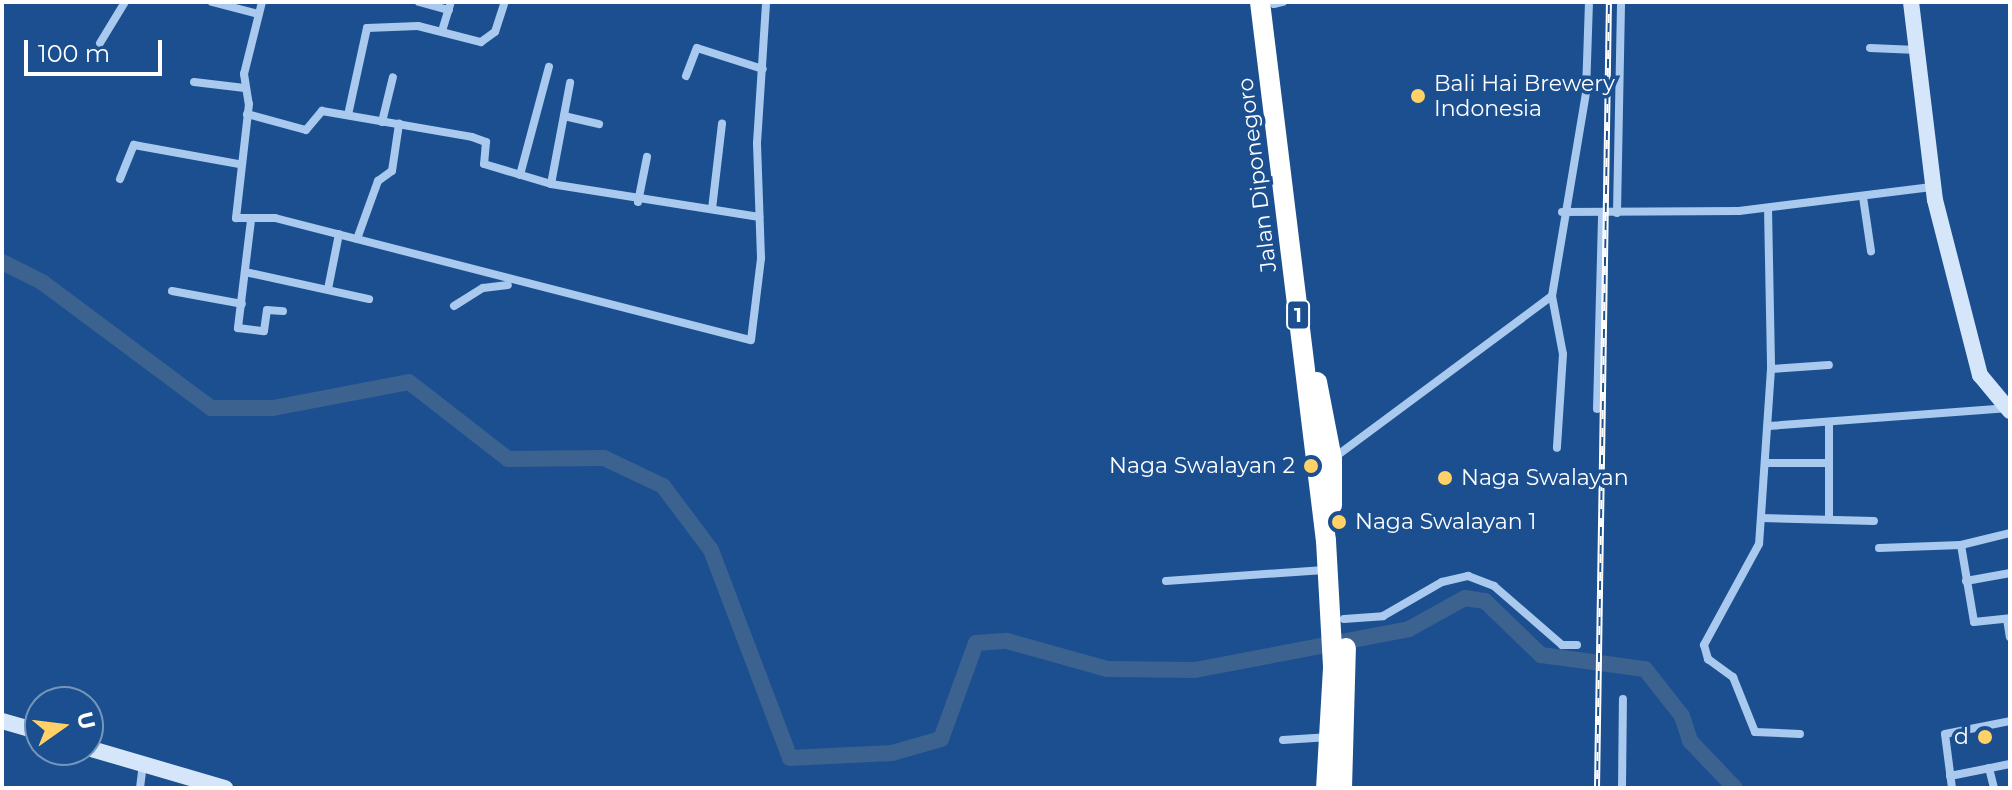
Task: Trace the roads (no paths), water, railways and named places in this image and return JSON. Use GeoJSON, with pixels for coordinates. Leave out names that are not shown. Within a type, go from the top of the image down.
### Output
{"type":"FeatureCollection","features":[{"type":"Feature","properties":{"kind":"highway","name":"Jalan Diponegoro"},"geometry":{"type":"LineString","coordinates":[[1272,2],[1341,623]]}},
{"type":"Feature","properties":{"kind":"highway","name":"1"},"geometry":{"type":"LineString","coordinates":[[1341,623],[1342,788]]}},
{"type":"Feature","properties":{"kind":"highway","name":"1"},"geometry":{"type":"LineString","coordinates":[[1326,788],[1340,673]]}},
{"type":"Feature","properties":{"kind":"street"},"geometry":{"type":"LineString","coordinates":[[100,43],[125,2]]}},
{"type":"Feature","properties":{"kind":"street"},"geometry":{"type":"LineString","coordinates":[[212,2],[258,14]]}},
{"type":"Feature","properties":{"kind":"street"},"geometry":{"type":"LineString","coordinates":[[262,2],[245,88],[247,114],[234,213],[251,220],[275,218],[513,284],[751,340],[759,217],[766,2]]}},
{"type":"Feature","properties":{"kind":"street"},"geometry":{"type":"LineString","coordinates":[[419,2],[450,6],[442,31]]}},
{"type":"Feature","properties":{"kind":"street"},"geometry":{"type":"LineString","coordinates":[[1557,448],[1563,354],[1552,296],[1562,212],[1586,92],[1589,2]]}},
{"type":"Feature","properties":{"kind":"street"},"geometry":{"type":"LineString","coordinates":[[1617,213],[1621,2]]}},
{"type":"Feature","properties":{"kind":"street"},"geometry":{"type":"LineString","coordinates":[[1911,2],[1932,187],[1980,375],[2009,409]]}},
{"type":"Feature","properties":{"kind":"street"},"geometry":{"type":"LineString","coordinates":[[348,115],[365,30],[442,31],[486,40],[503,3]]}},
{"type":"Feature","properties":{"kind":"street"},"geometry":{"type":"LineString","coordinates":[[686,76],[697,48],[763,69]]}},
{"type":"Feature","properties":{"kind":"street"},"geometry":{"type":"LineString","coordinates":[[1870,48],[1917,50]]}},
{"type":"Feature","properties":{"kind":"street"},"geometry":{"type":"LineString","coordinates":[[520,175],[549,67]]}},
{"type":"Feature","properties":{"kind":"street"},"geometry":{"type":"LineString","coordinates":[[382,122],[393,77]]}},
{"type":"Feature","properties":{"kind":"street"},"geometry":{"type":"LineString","coordinates":[[194,82],[245,88]]}},
{"type":"Feature","properties":{"kind":"street"},"geometry":{"type":"LineString","coordinates":[[551,184],[570,83]]}},
{"type":"Feature","properties":{"kind":"street"},"geometry":{"type":"LineString","coordinates":[[247,114],[304,130],[317,111],[484,140],[482,163],[551,184],[638,202],[759,217]]}},
{"type":"Feature","properties":{"kind":"street"},"geometry":{"type":"LineString","coordinates":[[564,116],[599,124]]}},
{"type":"Feature","properties":{"kind":"street"},"geometry":{"type":"LineString","coordinates":[[357,239],[378,181],[392,171],[399,124]]}},
{"type":"Feature","properties":{"kind":"street"},"geometry":{"type":"LineString","coordinates":[[712,209],[722,124]]}},
{"type":"Feature","properties":{"kind":"street"},"geometry":{"type":"LineString","coordinates":[[120,179],[134,145],[239,164]]}},
{"type":"Feature","properties":{"kind":"street"},"geometry":{"type":"LineString","coordinates":[[638,202],[647,157]]}},
{"type":"Feature","properties":{"kind":"street"},"geometry":{"type":"LineString","coordinates":[[1562,212],[1768,208],[1932,187]]}},
{"type":"Feature","properties":{"kind":"street"},"geometry":{"type":"LineString","coordinates":[[1863,197],[1871,251]]}},
{"type":"Feature","properties":{"kind":"street"},"geometry":{"type":"LineString","coordinates":[[1768,208],[1771,369],[1759,544],[1724,599],[1704,650],[1733,677],[1755,732],[1800,734]]}},
{"type":"Feature","properties":{"kind":"street"},"geometry":{"type":"LineString","coordinates":[[1597,409],[1602,213]]}},
{"type":"Feature","properties":{"kind":"street"},"geometry":{"type":"LineString","coordinates":[[251,220],[239,329],[264,331],[267,310],[283,311]]}},
{"type":"Feature","properties":{"kind":"street"},"geometry":{"type":"LineString","coordinates":[[328,289],[339,234]]}},
{"type":"Feature","properties":{"kind":"street"},"geometry":{"type":"LineString","coordinates":[[245,272],[369,299]]}},
{"type":"Feature","properties":{"kind":"street"},"geometry":{"type":"LineString","coordinates":[[454,306],[483,288],[513,284]]}},
{"type":"Feature","properties":{"kind":"street"},"geometry":{"type":"LineString","coordinates":[[172,291],[242,304]]}},
{"type":"Feature","properties":{"kind":"street"},"geometry":{"type":"LineString","coordinates":[[1324,460],[1552,296]]}},
{"type":"Feature","properties":{"kind":"street"},"geometry":{"type":"LineString","coordinates":[[1771,369],[1829,365]]}},
{"type":"Feature","properties":{"kind":"street"},"geometry":{"type":"LineString","coordinates":[[1769,426],[2009,409]]}},
{"type":"Feature","properties":{"kind":"street"},"geometry":{"type":"LineString","coordinates":[[1829,422],[1829,519]]}},
{"type":"Feature","properties":{"kind":"street"},"geometry":{"type":"LineString","coordinates":[[1766,463],[1829,463]]}},
{"type":"Feature","properties":{"kind":"street"},"geometry":{"type":"LineString","coordinates":[[1761,518],[1874,521]]}},
{"type":"Feature","properties":{"kind":"street"},"geometry":{"type":"LineString","coordinates":[[1879,548],[1961,545],[2010,533]]}},
{"type":"Feature","properties":{"kind":"street"},"geometry":{"type":"LineString","coordinates":[[1961,545],[1974,622],[2008,618],[2010,637]]}},
{"type":"Feature","properties":{"kind":"street"},"geometry":{"type":"LineString","coordinates":[[1166,581],[1334,569]]}},
{"type":"Feature","properties":{"kind":"street"},"geometry":{"type":"LineString","coordinates":[[1966,581],[2010,573]]}},
{"type":"Feature","properties":{"kind":"street"},"geometry":{"type":"LineString","coordinates":[[1341,623],[1383,616],[1442,582],[1468,576],[1494,586],[1562,645],[1577,645]]}},
{"type":"Feature","properties":{"kind":"street"},"geometry":{"type":"LineString","coordinates":[[1622,788],[1623,699]]}},
{"type":"Feature","properties":{"kind":"street"},"geometry":{"type":"LineString","coordinates":[[2,721],[24,727]]}},
{"type":"Feature","properties":{"kind":"street"},"geometry":{"type":"LineString","coordinates":[[1952,788],[1947,733],[2010,721]]}},
{"type":"Feature","properties":{"kind":"street"},"geometry":{"type":"LineString","coordinates":[[1283,740],[1331,736]]}},
{"type":"Feature","properties":{"kind":"street"},"geometry":{"type":"LineString","coordinates":[[104,753],[225,788]]}},
{"type":"Feature","properties":{"kind":"street"},"geometry":{"type":"LineString","coordinates":[[1950,776],[2010,764]]}},
{"type":"Feature","properties":{"kind":"street"},"geometry":{"type":"LineString","coordinates":[[140,788],[143,765]]}},
{"type":"Feature","properties":{"kind":"street"},"geometry":{"type":"LineString","coordinates":[[1989,768],[1994,788]]}},
{"type":"Feature","properties":{"kind":"waterway"},"geometry":{"type":"LineString","coordinates":[[2,262],[42,282],[211,408],[273,408],[409,382],[508,459],[604,458],[663,486],[711,550],[790,758],[892,753],[941,739],[976,643],[1007,641],[1107,669],[1195,670],[1409,629],[1465,598],[1485,601],[1541,655],[1645,669],[1682,716],[1690,741],[1735,788]]}},
{"type":"Feature","properties":{"kind":"railway"},"geometry":{"type":"LineString","coordinates":[[1597,788],[1609,2]]}},
{"type":"Feature","properties":{"kind":"place","name":"Bali Hai Brewery Indonesia"},"geometry":{"type":"Point","coordinates":[1418,96]}},
{"type":"Feature","properties":{"kind":"place","name":"Naga Swalayan 2"},"geometry":{"type":"Point","coordinates":[1311,466]}},
{"type":"Feature","properties":{"kind":"place","name":"Naga Swalayan"},"geometry":{"type":"Point","coordinates":[1445,478]}},
{"type":"Feature","properties":{"kind":"place","name":"Naga Swalayan 1"},"geometry":{"type":"Point","coordinates":[1339,522]}},
{"type":"Feature","properties":{"kind":"place","name":"d"},"geometry":{"type":"Point","coordinates":[1985,737]}}]}
